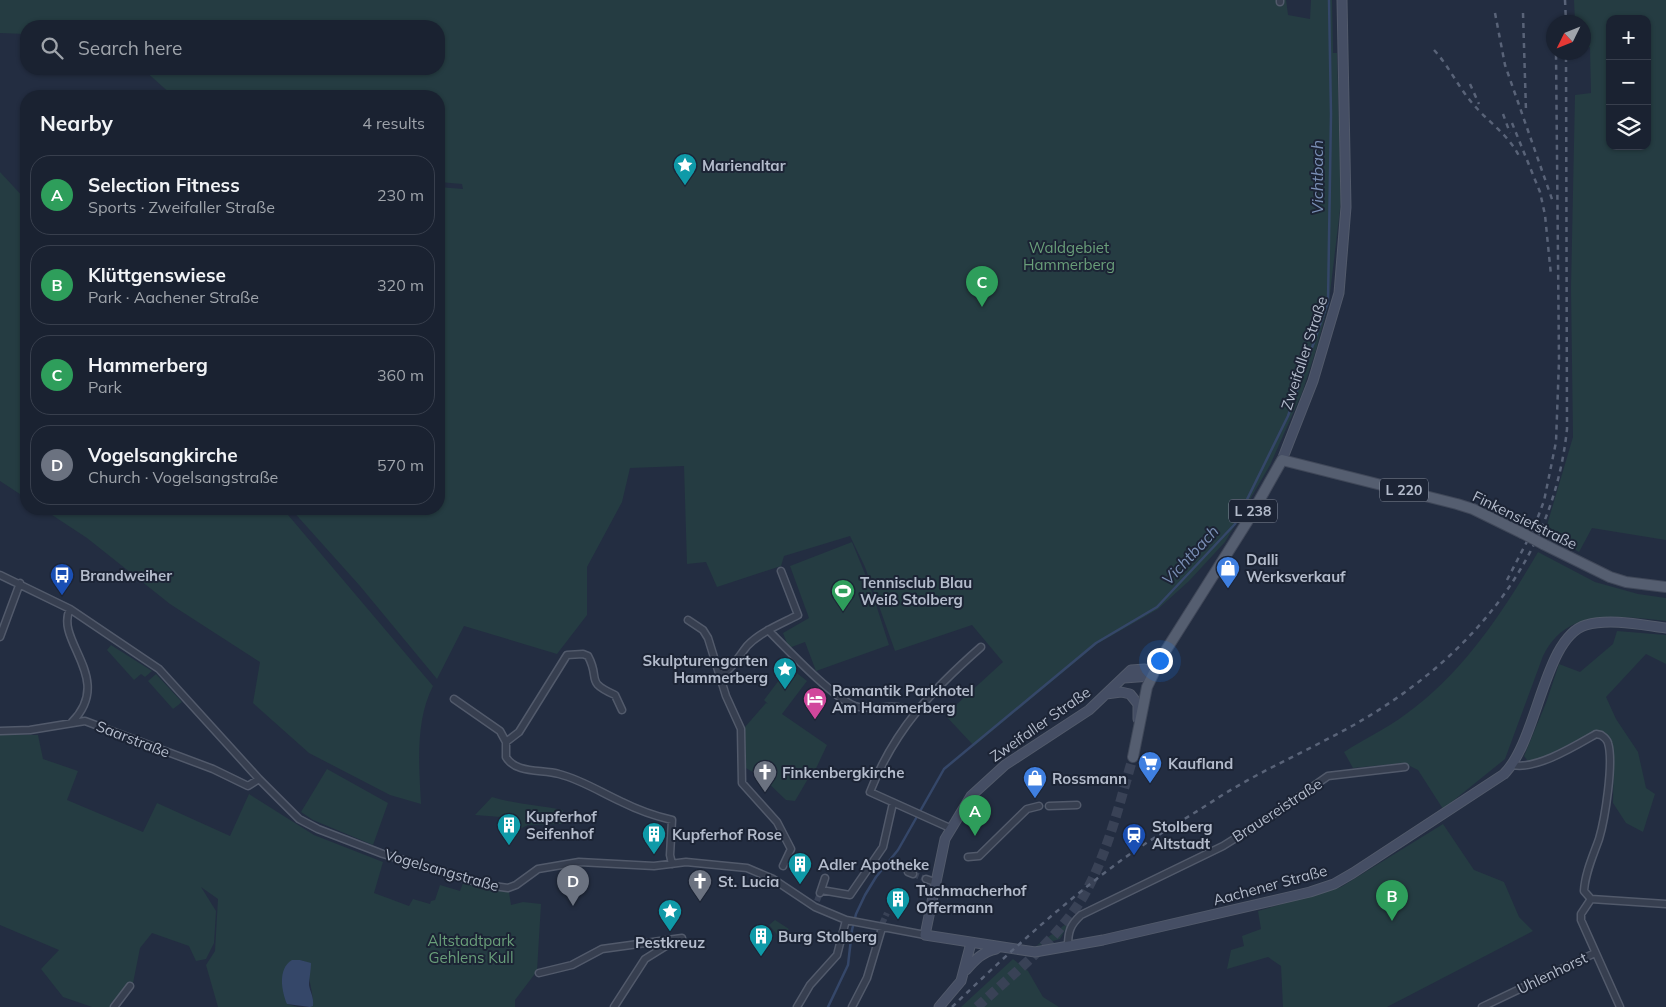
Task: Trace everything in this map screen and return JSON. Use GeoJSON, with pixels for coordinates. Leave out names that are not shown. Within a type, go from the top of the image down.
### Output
{"type":"FeatureCollection","features":[{"type":"Feature","properties":{"kind":"main road","name":"Finkensiefstraße"},"geometry":{"type":"LineString","coordinates":[[1282,460],[1474,509],[1610,577],[1626,582],[1666,587]]}},
{"type":"Feature","properties":{"kind":"main road","name":"Zweifaller Straße"},"geometry":{"type":"LineString","coordinates":[[1151,676],[1175,633],[1247,522],[1282,460]]}},
{"type":"Feature","properties":{"kind":"main road","name":"L 238"},"geometry":{"type":"LineString","coordinates":[[1133,757],[1138,725],[1151,676]]}},
{"type":"Feature","properties":{"kind":"street","name":"Zweifaller Straße"},"geometry":{"type":"LineString","coordinates":[[1282,460],[1313,381],[1339,293],[1346,207],[1342,0]]}},
{"type":"Feature","properties":{"kind":"street"},"geometry":{"type":"LineString","coordinates":[[721,676],[735,666],[748,646],[768,630],[798,615],[781,571]]}},
{"type":"Feature","properties":{"kind":"street","name":"Vogelsangstraße"},"geometry":{"type":"LineString","coordinates":[[0,575],[20,583],[70,609],[159,669],[288,809],[318,829],[383,854],[486,885],[512,887],[538,869],[579,862],[654,866],[686,862],[748,868],[773,879],[816,904]]}},
{"type":"Feature","properties":{"kind":"street"},"geometry":{"type":"LineString","coordinates":[[1,637],[20,583]]}},
{"type":"Feature","properties":{"kind":"street"},"geometry":{"type":"LineString","coordinates":[[70,609],[66,622],[85,673],[87,685],[85,704],[72,722]]}},
{"type":"Feature","properties":{"kind":"street"},"geometry":{"type":"LineString","coordinates":[[688,620],[703,630],[708,638],[726,696],[741,729],[742,783],[768,811],[791,849],[783,866]]}},
{"type":"Feature","properties":{"kind":"street","name":"Aachener Straße"},"geometry":{"type":"LineString","coordinates":[[816,904],[849,920],[860,923],[971,943],[1035,952],[1259,904],[1334,884],[1424,828],[1504,774],[1513,765],[1525,742],[1559,648],[1571,632],[1586,625],[1601,623],[1666,628]]}},
{"type":"Feature","properties":{"kind":"street"},"geometry":{"type":"LineString","coordinates":[[768,630],[841,698],[855,706],[870,708],[899,706],[915,714]]}},
{"type":"Feature","properties":{"kind":"street"},"geometry":{"type":"LineString","coordinates":[[950,828],[870,792],[890,746],[915,714],[956,669],[982,647]]}},
{"type":"Feature","properties":{"kind":"street"},"geometry":{"type":"LineString","coordinates":[[506,742],[519,732],[567,655],[583,654],[588,656],[594,681],[601,688],[615,695],[619,700],[622,710]]}},
{"type":"Feature","properties":{"kind":"street","name":"Zweifaller Straße"},"geometry":{"type":"LineString","coordinates":[[925,935],[931,881],[950,828],[971,796],[1005,765],[1071,723],[1124,678],[1151,676]]}},
{"type":"Feature","properties":{"kind":"street"},"geometry":{"type":"LineString","coordinates":[[1106,694],[1121,692],[1130,694],[1138,704],[1138,725]]}},
{"type":"Feature","properties":{"kind":"street"},"geometry":{"type":"LineString","coordinates":[[454,699],[500,731],[506,742],[506,757],[515,766],[556,773],[580,780],[628,805],[672,820],[670,855],[672,864]]}},
{"type":"Feature","properties":{"kind":"street","name":"Saarstraße"},"geometry":{"type":"LineString","coordinates":[[0,730],[30,730],[85,721],[213,769],[248,786],[259,779]]}},
{"type":"Feature","properties":{"kind":"street"},"geometry":{"type":"LineString","coordinates":[[1513,765],[1527,767],[1539,764],[1596,734],[1601,735],[1608,742],[1609,770],[1599,837],[1584,882],[1584,891],[1591,899],[1666,904]]}},
{"type":"Feature","properties":{"kind":"street","name":"Brauereistraße"},"geometry":{"type":"LineString","coordinates":[[1068,946],[1068,932],[1081,915],[1223,846],[1271,816],[1328,776],[1405,767]]}},
{"type":"Feature","properties":{"kind":"street"},"geometry":{"type":"LineString","coordinates":[[825,878],[821,892],[850,895],[883,847],[893,803]]}},
{"type":"Feature","properties":{"kind":"street"},"geometry":{"type":"LineString","coordinates":[[1049,806],[1077,805]]}},
{"type":"Feature","properties":{"kind":"street"},"geometry":{"type":"LineString","coordinates":[[968,857],[979,856],[1027,809],[1039,806]]}},
{"type":"Feature","properties":{"kind":"street"},"geometry":{"type":"LineString","coordinates":[[1591,899],[1581,914],[1581,920],[1620,1007]]}},
{"type":"Feature","properties":{"kind":"street"},"geometry":{"type":"LineString","coordinates":[[797,1007],[810,985],[837,955],[849,920]]}},
{"type":"Feature","properties":{"kind":"street"},"geometry":{"type":"LineString","coordinates":[[852,1007],[867,978],[882,926]]}},
{"type":"Feature","properties":{"kind":"street"},"geometry":{"type":"LineString","coordinates":[[539,973],[572,965],[602,949],[682,938],[653,952],[645,959],[614,1007]]}},
{"type":"Feature","properties":{"kind":"street"},"geometry":{"type":"LineString","coordinates":[[965,972],[971,943]]}},
{"type":"Feature","properties":{"kind":"street"},"geometry":{"type":"LineString","coordinates":[[939,1007],[955,990],[965,972],[976,958],[987,951],[1003,948]]}},
{"type":"Feature","properties":{"kind":"street","name":"Uhlenhorst"},"geometry":{"type":"LineString","coordinates":[[1482,1007],[1595,952]]}},
{"type":"Feature","properties":{"kind":"street"},"geometry":{"type":"LineString","coordinates":[[114,1007],[130,986]]}},
{"type":"Feature","properties":{"kind":"green space","name":"Waldgebiet Hammerberg"},"geometry":{"type":"Polygon","coordinates":[[[0,0],[1286,0],[1288,15],[1310,19],[1311,0],[1332,0],[1333,53],[1337,53],[1341,201],[1329,302],[1302,393],[1270,465],[1225,542],[1189,581],[1158,609],[1097,644],[974,746],[945,715],[1003,662],[972,625],[895,651],[865,567],[850,536],[784,556],[781,566],[717,587],[706,562],[687,564],[684,466],[630,468],[622,502],[587,567],[587,615],[557,654],[464,626],[437,679],[360,586],[296,515],[445,515],[445,188],[463,189],[462,184],[445,183],[445,90],[166,90],[150,75],[445,75],[445,20],[20,20],[20,34],[0,33],[0,0]]]}},
{"type":"Feature","properties":{"kind":"green space"},"geometry":{"type":"Polygon","coordinates":[[[1574,0],[1666,0],[1666,540],[1592,528],[1579,552],[1545,532],[1573,437],[1571,288],[1575,95],[1591,93],[1591,15],[1575,15],[1574,0]]]}},
{"type":"Feature","properties":{"kind":"green space"},"geometry":{"type":"Polygon","coordinates":[[[0,172],[20,194],[20,494],[0,481],[0,172]]]}},
{"type":"Feature","properties":{"kind":"green space"},"geometry":{"type":"Polygon","coordinates":[[[52,515],[288,515],[433,686],[423,714],[421,728],[419,759],[421,804],[390,795],[309,753],[253,703],[260,662],[170,604],[87,538],[52,515]]]}},
{"type":"Feature","properties":{"kind":"green space","name":"Tennisclub Blau Weiß Stolberg"},"geometry":{"type":"Polygon","coordinates":[[[852,542],[870,586],[889,645],[816,671],[805,642],[789,648],[783,633],[809,618],[790,566],[852,542]]]}},
{"type":"Feature","properties":{"kind":"green space"},"geometry":{"type":"Polygon","coordinates":[[[1538,552],[1595,582],[1638,594],[1666,598],[1666,621],[1631,617],[1596,618],[1580,622],[1566,629],[1553,640],[1543,656],[1505,759],[1443,809],[1418,770],[1404,763],[1353,768],[1344,752],[1398,719],[1427,698],[1446,680],[1464,661],[1496,619],[1538,552]]]}},
{"type":"Feature","properties":{"kind":"green space"},"geometry":{"type":"Polygon","coordinates":[[[1617,631],[1666,635],[1666,664],[1646,654],[1606,697],[1616,719],[1638,752],[1646,788],[1655,794],[1643,832],[1626,823],[1613,803],[1614,754],[1611,742],[1602,731],[1595,731],[1530,764],[1524,756],[1546,703],[1559,664],[1580,672],[1613,644],[1617,631]]]}},
{"type":"Feature","properties":{"kind":"green space"},"geometry":{"type":"Polygon","coordinates":[[[111,645],[152,671],[145,677],[141,674],[134,680],[107,650],[111,645]]]}},
{"type":"Feature","properties":{"kind":"green space"},"geometry":{"type":"Polygon","coordinates":[[[789,667],[807,681],[782,714],[827,745],[812,777],[809,777],[795,801],[786,800],[763,778],[744,767],[745,727],[766,703],[768,704],[764,700],[789,667]]]}},
{"type":"Feature","properties":{"kind":"green space"},"geometry":{"type":"Polygon","coordinates":[[[156,674],[182,702],[173,709],[148,681],[156,674]]]}},
{"type":"Feature","properties":{"kind":"green space","name":"Altstadtpark Gehlens Kull"},"geometry":{"type":"Polygon","coordinates":[[[0,734],[38,735],[43,759],[78,771],[67,800],[143,832],[157,803],[230,836],[249,794],[314,835],[383,862],[374,893],[409,906],[413,899],[430,904],[431,901],[435,900],[440,885],[460,891],[463,883],[482,889],[509,892],[511,905],[523,902],[541,904],[537,971],[515,1000],[515,1007],[310,1007],[313,1005],[313,1000],[306,962],[300,960],[287,1004],[298,1007],[218,1007],[206,965],[215,951],[218,899],[201,887],[216,911],[214,943],[206,959],[196,961],[189,946],[152,933],[140,948],[133,983],[125,986],[110,1007],[92,1007],[63,997],[41,969],[59,950],[0,925],[0,734]]]}},
{"type":"Feature","properties":{"kind":"green space"},"geometry":{"type":"Polygon","coordinates":[[[327,769],[388,803],[373,845],[313,820],[301,812],[327,769]]]}},
{"type":"Feature","properties":{"kind":"green space"},"geometry":{"type":"Polygon","coordinates":[[[492,797],[563,810],[562,824],[528,825],[522,828],[501,817],[475,815],[492,797]]]}},
{"type":"Feature","properties":{"kind":"green space"},"geometry":{"type":"Polygon","coordinates":[[[1443,824],[1474,870],[1504,882],[1519,917],[1533,931],[1387,1007],[1283,1007],[1281,966],[1268,957],[1227,969],[1231,950],[1244,946],[1242,936],[1261,929],[1258,911],[1341,887],[1443,824]]]}},
{"type":"Feature","properties":{"kind":"green space"},"geometry":{"type":"Polygon","coordinates":[[[775,920],[789,929],[779,937],[769,925],[775,920]]]}},
{"type":"Feature","properties":{"kind":"green space"},"geometry":{"type":"Polygon","coordinates":[[[1070,921],[1060,939],[1036,946],[1070,921]]]}},
{"type":"Feature","properties":{"kind":"green space"},"geometry":{"type":"Polygon","coordinates":[[[1013,959],[1028,971],[1043,997],[1059,1007],[961,1007],[1013,959]]]}},
{"type":"Feature","properties":{"kind":"water"},"geometry":{"type":"Polygon","coordinates":[[[292,960],[311,963],[309,985],[313,1006],[287,1004],[282,981],[284,969],[292,960]]]}},
{"type":"Feature","properties":{"kind":"waterway","name":"Vichtbach"},"geometry":{"type":"LineString","coordinates":[[828,1007],[848,965],[852,930],[856,914],[865,895],[876,877],[898,850],[944,769],[1096,643],[1157,607],[1235,524],[1288,416],[1328,302],[1331,114],[1329,0]]}},
{"type":"Feature","properties":{"kind":"tunnel"},"geometry":{"type":"LineString","coordinates":[[977,1007],[1037,953],[1077,907],[1102,858],[1133,757]]}},
{"type":"Feature","properties":{"kind":"tunnel"},"geometry":{"type":"LineString","coordinates":[[913,874],[926,879]]}},
{"type":"Feature","properties":{"kind":"tunnel"},"geometry":{"type":"LineString","coordinates":[[817,901],[820,893]]}},
{"type":"Feature","properties":{"kind":"tunnel"},"geometry":{"type":"LineString","coordinates":[[882,924],[887,913]]}},
{"type":"Feature","properties":{"kind":"railway"},"geometry":{"type":"LineString","coordinates":[[1565,0],[1566,15]]}},
{"type":"Feature","properties":{"kind":"railway"},"geometry":{"type":"LineString","coordinates":[[1495,13],[1505,65],[1553,202]]}},
{"type":"Feature","properties":{"kind":"railway"},"geometry":{"type":"LineString","coordinates":[[1523,13],[1526,111]]}},
{"type":"Feature","properties":{"kind":"railway"},"geometry":{"type":"LineString","coordinates":[[1434,50],[1468,97],[1498,128],[1519,156]]}},
{"type":"Feature","properties":{"kind":"railway"},"geometry":{"type":"LineString","coordinates":[[1507,580],[1533,530],[1544,501],[1556,442],[1559,361],[1556,60]]}},
{"type":"Feature","properties":{"kind":"railway"},"geometry":{"type":"LineString","coordinates":[[952,1007],[1049,918],[1123,859],[1227,792],[1352,726],[1394,700],[1432,671],[1467,639],[1497,603],[1523,565],[1544,523],[1558,478],[1567,429],[1566,60]]}},
{"type":"Feature","properties":{"kind":"railway"},"geometry":{"type":"LineString","coordinates":[[1470,84],[1479,104]]}},
{"type":"Feature","properties":{"kind":"railway"},"geometry":{"type":"LineString","coordinates":[[1503,114],[1510,133]]}},
{"type":"Feature","properties":{"kind":"railway"},"geometry":{"type":"LineString","coordinates":[[1512,123],[1540,192],[1545,215],[1551,275]]}},
{"type":"Feature","properties":{"kind":"place","name":"Marienaltar"},"geometry":{"type":"Point","coordinates":[685,186]}},
{"type":"Feature","properties":{"kind":"place","name":"Hammerberg"},"geometry":{"type":"Point","coordinates":[982,307]}},
{"type":"Feature","properties":{"kind":"place","name":"Dalli Werksverkauf"},"geometry":{"type":"Point","coordinates":[1228,589]}},
{"type":"Feature","properties":{"kind":"place","name":"Brandweiher"},"geometry":{"type":"Point","coordinates":[62,596]}},
{"type":"Feature","properties":{"kind":"place","name":"Tennisclub Blau Weiß Stolberg"},"geometry":{"type":"Point","coordinates":[843,612]}},
{"type":"Feature","properties":{"kind":"place","name":"Skulpturengarten Hammerberg"},"geometry":{"type":"Point","coordinates":[785,690]}},
{"type":"Feature","properties":{"kind":"place","name":"Romantik Parkhotel Am Hammerberg"},"geometry":{"type":"Point","coordinates":[815,720]}},
{"type":"Feature","properties":{"kind":"place","name":"Kaufland"},"geometry":{"type":"Point","coordinates":[1150,784]}},
{"type":"Feature","properties":{"kind":"place","name":"Finkenbergkirche"},"geometry":{"type":"Point","coordinates":[765,793]}},
{"type":"Feature","properties":{"kind":"place","name":"Rossmann"},"geometry":{"type":"Point","coordinates":[1035,799]}},
{"type":"Feature","properties":{"kind":"place","name":"Selection Fitness"},"geometry":{"type":"Point","coordinates":[975,836]}},
{"type":"Feature","properties":{"kind":"place","name":"Kupferhof Seifenhof"},"geometry":{"type":"Point","coordinates":[509,846]}},
{"type":"Feature","properties":{"kind":"place","name":"Kupferhof Rose"},"geometry":{"type":"Point","coordinates":[654,855]}},
{"type":"Feature","properties":{"kind":"place","name":"Stolberg Altstadt"},"geometry":{"type":"Point","coordinates":[1134,856]}},
{"type":"Feature","properties":{"kind":"place","name":"Adler Apotheke"},"geometry":{"type":"Point","coordinates":[800,885]}},
{"type":"Feature","properties":{"kind":"place","name":"St. Lucia"},"geometry":{"type":"Point","coordinates":[700,902]}},
{"type":"Feature","properties":{"kind":"place","name":"Vogelsangkirche"},"geometry":{"type":"Point","coordinates":[573,906]}},
{"type":"Feature","properties":{"kind":"place","name":"Tuchmacherhof Offermann"},"geometry":{"type":"Point","coordinates":[898,920]}},
{"type":"Feature","properties":{"kind":"place","name":"Klüttgenswiese"},"geometry":{"type":"Point","coordinates":[1392,921]}},
{"type":"Feature","properties":{"kind":"place","name":"Pestkreuz"},"geometry":{"type":"Point","coordinates":[670,932]}},
{"type":"Feature","properties":{"kind":"place","name":"Burg Stolberg"},"geometry":{"type":"Point","coordinates":[761,957]}}]}
